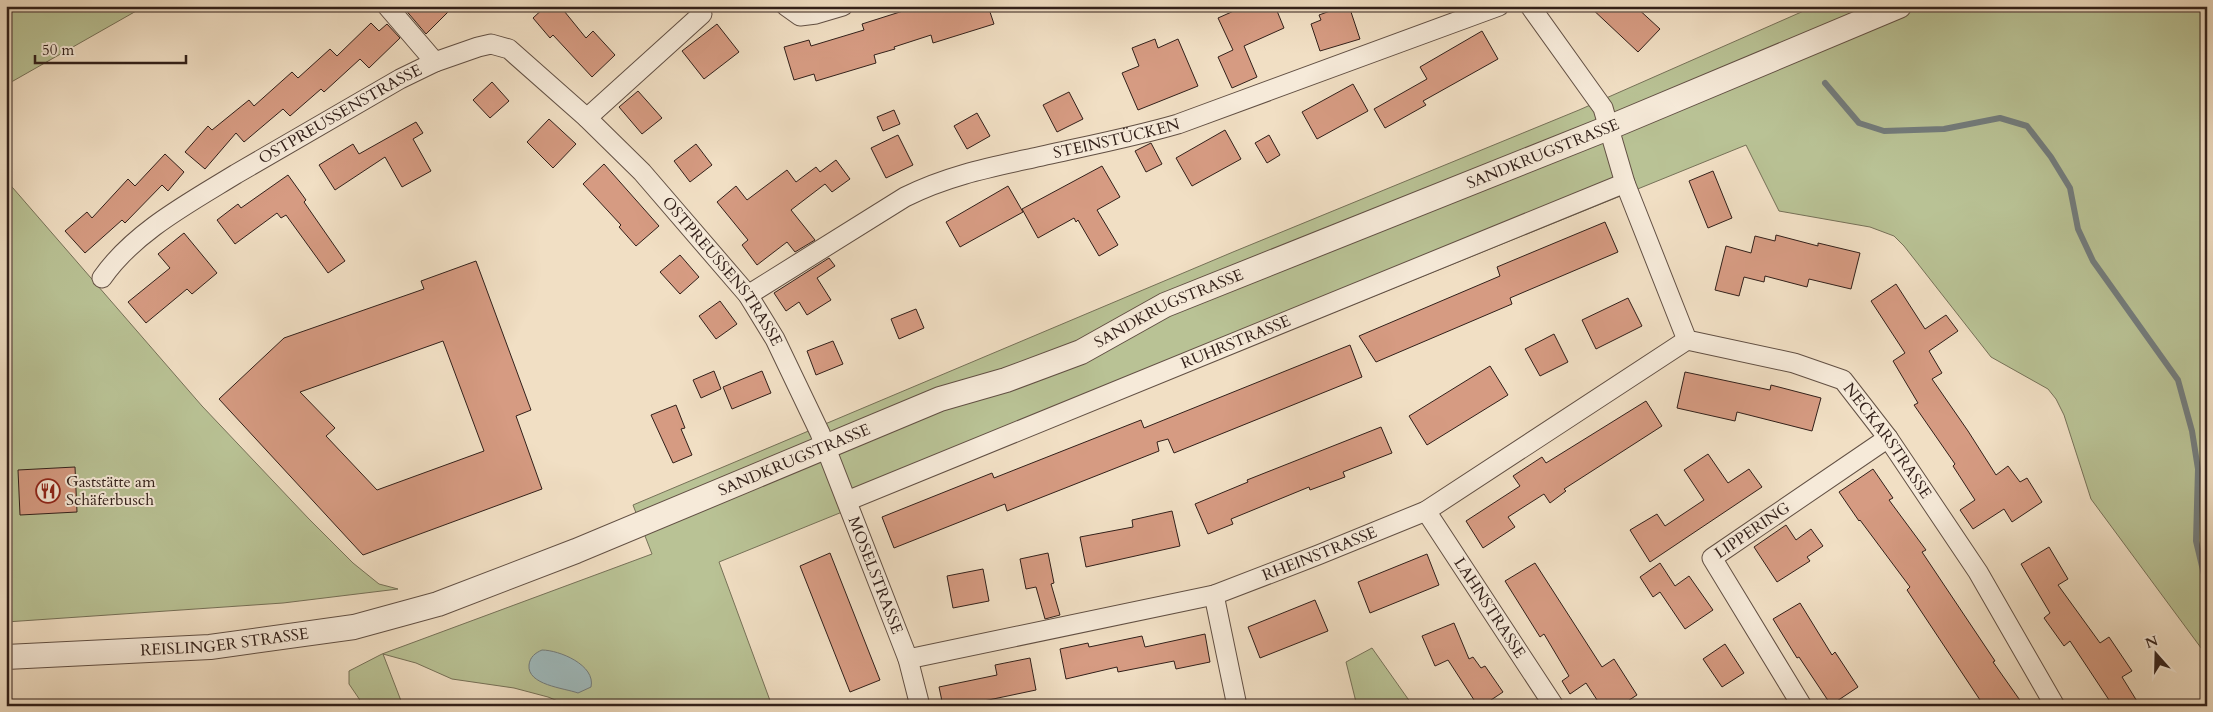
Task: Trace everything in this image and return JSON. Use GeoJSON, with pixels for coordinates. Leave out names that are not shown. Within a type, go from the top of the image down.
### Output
{"type":"FeatureCollection","features":[{"type":"Feature","properties":{"kind":"street"},"geometry":{"type":"LineString","coordinates":[[387,6],[435,62]]}},
{"type":"Feature","properties":{"kind":"street"},"geometry":{"type":"LineString","coordinates":[[786,6],[800,16],[816,14],[843,6]]}},
{"type":"Feature","properties":{"kind":"street","name":"STEINSTÜCKEN"},"geometry":{"type":"LineString","coordinates":[[748,296],[905,197],[932,183],[966,173],[1146,133],[1178,124],[1499,6]]}},
{"type":"Feature","properties":{"kind":"street"},"geometry":{"type":"LineString","coordinates":[[1530,6],[1603,108],[1625,183],[1688,340]]}},
{"type":"Feature","properties":{"kind":"street","name":"SANDKRUGSTRASSE"},"geometry":{"type":"LineString","coordinates":[[438,604],[576,551],[940,398],[1006,380],[1081,352],[1165,305],[1608,128],[1899,6]]}},
{"type":"Feature","properties":{"kind":"street"},"geometry":{"type":"LineString","coordinates":[[588,118],[702,14]]}},
{"type":"Feature","properties":{"kind":"street","name":"OSTPREUSSENSTRASSE"},"geometry":{"type":"LineString","coordinates":[[102,278],[116,258],[152,229],[201,196],[400,79],[435,62],[491,44],[510,49],[588,118],[642,172],[748,296],[775,339],[826,447]]}},
{"type":"Feature","properties":{"kind":"street","name":"RUHRSTRASSE"},"geometry":{"type":"LineString","coordinates":[[847,501],[1625,183]]}},
{"type":"Feature","properties":{"kind":"street","name":"NECKARSTRASSE"},"geometry":{"type":"LineString","coordinates":[[1688,340],[1794,363],[1843,380],[1888,438],[1978,572],[2055,706]]}},
{"type":"Feature","properties":{"kind":"street","name":"RHEINSTRASSE"},"geometry":{"type":"LineString","coordinates":[[908,660],[1214,595],[1426,511],[1688,340]]}},
{"type":"Feature","properties":{"kind":"street","name":"LIPPERING"},"geometry":{"type":"LineString","coordinates":[[1802,706],[1712,558],[1888,438]]}},
{"type":"Feature","properties":{"kind":"street","name":"MOSELSTRASSE"},"geometry":{"type":"LineString","coordinates":[[826,447],[908,660],[920,706]]}},
{"type":"Feature","properties":{"kind":"street","name":"LAHNSTRASSE"},"geometry":{"type":"LineString","coordinates":[[1426,511],[1554,706]]}},
{"type":"Feature","properties":{"kind":"street"},"geometry":{"type":"LineString","coordinates":[[1214,595],[1237,706]]}},
{"type":"Feature","properties":{"kind":"street","name":"REISLINGER STRASSE"},"geometry":{"type":"LineString","coordinates":[[6,657],[210,647],[354,627],[438,604]]}},
{"type":"Feature","properties":{"kind":"green space"},"geometry":{"type":"Polygon","coordinates":[[[6,6],[145,6],[6,85],[6,6]]]}},
{"type":"Feature","properties":{"kind":"green space"},"geometry":{"type":"Polygon","coordinates":[[[1815,6],[2207,6],[2207,656],[2091,499],[2064,415],[2056,399],[2048,389],[1991,357],[1904,246],[1894,236],[1870,227],[1779,211],[1746,145],[719,562],[772,706],[570,706],[548,697],[514,688],[452,679],[416,663],[383,654],[403,706],[364,706],[349,684],[349,671],[382,654],[652,554],[633,505],[1233,252],[1579,110],[1815,6]]]}},
{"type":"Feature","properties":{"kind":"green space"},"geometry":{"type":"Polygon","coordinates":[[[6,180],[202,406],[309,519],[353,563],[379,584],[398,589],[283,603],[6,622],[6,180]]]}},
{"type":"Feature","properties":{"kind":"green space"},"geometry":{"type":"Polygon","coordinates":[[[1372,648],[1413,706],[1357,706],[1346,662],[1372,648]]]}},
{"type":"Feature","properties":{"kind":"water"},"geometry":{"type":"Polygon","coordinates":[[[542,650],[558,653],[575,660],[588,672],[591,679],[591,687],[578,693],[548,685],[534,677],[530,672],[530,660],[537,652],[542,650]]]}},
{"type":"Feature","properties":{"kind":"building"},"geometry":{"type":"Polygon","coordinates":[[[406,6],[454,6],[426,34],[404,8],[406,6]]]}},
{"type":"Feature","properties":{"kind":"building"},"geometry":{"type":"Polygon","coordinates":[[[546,6],[560,6],[586,38],[593,31],[615,55],[592,77],[553,35],[550,38],[533,18],[546,6]]]}},
{"type":"Feature","properties":{"kind":"building"},"geometry":{"type":"Polygon","coordinates":[[[912,6],[988,6],[994,24],[933,43],[931,35],[874,55],[876,63],[816,81],[814,74],[794,80],[784,47],[809,40],[811,46],[864,30],[862,24],[903,11],[902,9],[912,6]]]}},
{"type":"Feature","properties":{"kind":"building"},"geometry":{"type":"Polygon","coordinates":[[[1245,6],[1275,6],[1284,28],[1244,46],[1257,77],[1232,88],[1218,57],[1233,50],[1218,18],[1245,6]]]}},
{"type":"Feature","properties":{"kind":"building"},"geometry":{"type":"Polygon","coordinates":[[[1349,6],[1360,39],[1320,51],[1311,24],[1321,20],[1319,15],[1349,6]]]}},
{"type":"Feature","properties":{"kind":"building"},"geometry":{"type":"Polygon","coordinates":[[[1589,6],[1635,6],[1660,29],[1638,52],[1589,6]]]}},
{"type":"Feature","properties":{"kind":"building"},"geometry":{"type":"Polygon","coordinates":[[[371,23],[379,31],[387,24],[400,38],[369,68],[360,59],[324,92],[321,89],[290,116],[283,109],[244,142],[236,133],[205,169],[185,152],[208,126],[212,130],[249,100],[254,106],[292,72],[298,78],[330,49],[337,56],[371,23]]]}},
{"type":"Feature","properties":{"kind":"building"},"geometry":{"type":"Polygon","coordinates":[[[717,24],[739,52],[704,79],[682,51],[717,24]]]}},
{"type":"Feature","properties":{"kind":"building"},"geometry":{"type":"Polygon","coordinates":[[[1482,31],[1498,59],[1423,101],[1426,105],[1385,128],[1374,109],[1427,79],[1420,67],[1482,31]]]}},
{"type":"Feature","properties":{"kind":"building"},"geometry":{"type":"Polygon","coordinates":[[[1155,39],[1158,48],[1178,39],[1198,86],[1138,110],[1122,73],[1139,66],[1132,48],[1155,39]]]}},
{"type":"Feature","properties":{"kind":"building"},"geometry":{"type":"Polygon","coordinates":[[[492,82],[509,101],[490,118],[473,100],[492,82]]]}},
{"type":"Feature","properties":{"kind":"building"},"geometry":{"type":"Polygon","coordinates":[[[1353,84],[1368,111],[1317,139],[1302,112],[1353,84]]]}},
{"type":"Feature","properties":{"kind":"building"},"geometry":{"type":"Polygon","coordinates":[[[638,91],[662,118],[642,134],[619,107],[638,91]]]}},
{"type":"Feature","properties":{"kind":"building"},"geometry":{"type":"Polygon","coordinates":[[[1069,92],[1083,119],[1057,132],[1043,105],[1069,92]]]}},
{"type":"Feature","properties":{"kind":"building"},"geometry":{"type":"Polygon","coordinates":[[[894,110],[900,124],[883,131],[877,117],[894,110]]]}},
{"type":"Feature","properties":{"kind":"building"},"geometry":{"type":"Polygon","coordinates":[[[977,113],[990,136],[967,149],[954,126],[977,113]]]}},
{"type":"Feature","properties":{"kind":"building"},"geometry":{"type":"Polygon","coordinates":[[[549,119],[576,144],[553,168],[527,142],[549,119]]]}},
{"type":"Feature","properties":{"kind":"building"},"geometry":{"type":"Polygon","coordinates":[[[416,122],[423,133],[413,139],[431,171],[402,187],[385,157],[335,190],[319,165],[353,144],[359,154],[416,122]]]}},
{"type":"Feature","properties":{"kind":"building"},"geometry":{"type":"Polygon","coordinates":[[[1225,130],[1241,159],[1192,186],[1176,158],[1225,130]]]}},
{"type":"Feature","properties":{"kind":"building"},"geometry":{"type":"Polygon","coordinates":[[[898,135],[913,165],[886,178],[871,148],[898,135]]]}},
{"type":"Feature","properties":{"kind":"building"},"geometry":{"type":"Polygon","coordinates":[[[1269,135],[1280,155],[1267,163],[1255,143],[1269,135]]]}},
{"type":"Feature","properties":{"kind":"building"},"geometry":{"type":"Polygon","coordinates":[[[1151,143],[1162,164],[1146,172],[1135,151],[1151,143]]]}},
{"type":"Feature","properties":{"kind":"building"},"geometry":{"type":"Polygon","coordinates":[[[696,144],[712,165],[690,182],[674,161],[696,144]]]}},
{"type":"Feature","properties":{"kind":"building"},"geometry":{"type":"Polygon","coordinates":[[[165,154],[184,172],[168,191],[162,185],[125,223],[122,220],[85,253],[65,231],[87,212],[92,218],[128,179],[135,186],[165,154]]]}},
{"type":"Feature","properties":{"kind":"building"},"geometry":{"type":"Polygon","coordinates":[[[836,160],[850,179],[832,192],[825,184],[791,210],[815,240],[795,252],[787,242],[757,265],[742,245],[748,240],[717,202],[736,186],[747,200],[787,170],[796,182],[816,167],[820,172],[836,160]]]}},
{"type":"Feature","properties":{"kind":"building"},"geometry":{"type":"Polygon","coordinates":[[[604,164],[659,226],[636,246],[619,227],[621,225],[583,184],[604,164]]]}},
{"type":"Feature","properties":{"kind":"building"},"geometry":{"type":"Polygon","coordinates":[[[1102,166],[1120,197],[1097,210],[1118,245],[1099,256],[1078,220],[1076,222],[1074,218],[1038,238],[1022,209],[1102,166]]]}},
{"type":"Feature","properties":{"kind":"building"},"geometry":{"type":"Polygon","coordinates":[[[1713,171],[1732,218],[1708,228],[1689,181],[1713,171]]]}},
{"type":"Feature","properties":{"kind":"building"},"geometry":{"type":"Polygon","coordinates":[[[288,175],[306,200],[304,202],[345,261],[328,273],[286,215],[281,218],[277,213],[235,244],[217,220],[238,204],[241,208],[288,175]]]}},
{"type":"Feature","properties":{"kind":"building"},"geometry":{"type":"Polygon","coordinates":[[[1008,186],[1023,212],[960,247],[946,222],[1008,186]]]}},
{"type":"Feature","properties":{"kind":"building"},"geometry":{"type":"Polygon","coordinates":[[[1605,222],[1618,252],[1510,298],[1512,304],[1376,362],[1359,336],[1500,276],[1497,267],[1605,222]]]}},
{"type":"Feature","properties":{"kind":"building"},"geometry":{"type":"Polygon","coordinates":[[[184,233],[217,273],[192,294],[187,289],[146,323],[128,302],[170,268],[158,254],[184,233]]]}},
{"type":"Feature","properties":{"kind":"building"},"geometry":{"type":"Polygon","coordinates":[[[1776,235],[1818,246],[1818,243],[1860,253],[1851,289],[1809,279],[1807,287],[1765,276],[1764,282],[1744,277],[1739,296],[1715,290],[1726,246],[1751,253],[1755,236],[1775,241],[1776,235]]]}},
{"type":"Feature","properties":{"kind":"building"},"geometry":{"type":"Polygon","coordinates":[[[680,255],[699,277],[680,294],[660,272],[680,255]]]}},
{"type":"Feature","properties":{"kind":"building"},"geometry":{"type":"Polygon","coordinates":[[[829,258],[835,266],[817,278],[831,300],[807,315],[799,302],[786,311],[774,293],[829,258]]]}},
{"type":"Feature","properties":{"kind":"building"},"geometry":{"type":"Polygon","coordinates":[[[476,261],[531,410],[516,416],[542,489],[363,555],[219,399],[284,338],[424,289],[421,281],[476,261]],[[443,341],[300,392],[335,428],[326,436],[377,490],[484,451],[443,341]]]}},
{"type":"Feature","properties":{"kind":"building"},"geometry":{"type":"Polygon","coordinates":[[[1896,284],[1925,329],[1946,315],[1958,331],[1929,351],[1942,373],[1932,379],[1996,475],[2008,466],[2020,482],[2027,478],[2042,502],[2012,522],[2004,509],[1973,529],[1960,510],[1975,500],[1953,466],[1955,464],[1914,405],[1918,403],[1893,361],[1905,353],[1871,301],[1896,284]]]}},
{"type":"Feature","properties":{"kind":"building"},"geometry":{"type":"Polygon","coordinates":[[[1628,298],[1642,326],[1596,349],[1582,320],[1628,298]]]}},
{"type":"Feature","properties":{"kind":"building"},"geometry":{"type":"Polygon","coordinates":[[[720,301],[737,324],[716,339],[699,316],[720,301]]]}},
{"type":"Feature","properties":{"kind":"building"},"geometry":{"type":"Polygon","coordinates":[[[916,309],[924,328],[899,339],[891,319],[916,309]]]}},
{"type":"Feature","properties":{"kind":"building"},"geometry":{"type":"Polygon","coordinates":[[[1554,334],[1568,362],[1540,376],[1525,349],[1554,334]]]}},
{"type":"Feature","properties":{"kind":"building"},"geometry":{"type":"Polygon","coordinates":[[[833,341],[843,364],[816,375],[807,351],[833,341]]]}},
{"type":"Feature","properties":{"kind":"building"},"geometry":{"type":"Polygon","coordinates":[[[1350,345],[1362,377],[1174,453],[1168,439],[1157,442],[1159,451],[1007,511],[1005,504],[894,548],[882,517],[992,473],[994,478],[1141,420],[1144,428],[1350,345]]]}},
{"type":"Feature","properties":{"kind":"building"},"geometry":{"type":"Polygon","coordinates":[[[1490,366],[1508,395],[1427,445],[1409,416],[1490,366]]]}},
{"type":"Feature","properties":{"kind":"building"},"geometry":{"type":"Polygon","coordinates":[[[714,371],[721,389],[701,398],[693,380],[714,371]]]}},
{"type":"Feature","properties":{"kind":"building"},"geometry":{"type":"Polygon","coordinates":[[[762,371],[771,393],[732,409],[723,387],[762,371]]]}},
{"type":"Feature","properties":{"kind":"building"},"geometry":{"type":"Polygon","coordinates":[[[1685,372],[1770,390],[1771,385],[1821,398],[1812,431],[1737,412],[1735,421],[1677,408],[1685,372]]]}},
{"type":"Feature","properties":{"kind":"building"},"geometry":{"type":"Polygon","coordinates":[[[1646,401],[1662,426],[1564,489],[1566,491],[1550,503],[1544,494],[1508,517],[1515,527],[1483,548],[1466,521],[1520,486],[1513,476],[1542,457],[1546,463],[1646,401]]]}},
{"type":"Feature","properties":{"kind":"building"},"geometry":{"type":"Polygon","coordinates":[[[676,405],[685,428],[681,429],[692,455],[673,463],[651,415],[676,405]]]}},
{"type":"Feature","properties":{"kind":"building"},"geometry":{"type":"Polygon","coordinates":[[[1381,427],[1392,453],[1343,472],[1345,477],[1310,490],[1309,487],[1231,519],[1233,524],[1208,534],[1195,504],[1248,482],[1247,480],[1381,427]]]}},
{"type":"Feature","properties":{"kind":"building"},"geometry":{"type":"Polygon","coordinates":[[[1708,454],[1728,483],[1749,469],[1762,487],[1650,562],[1630,530],[1657,514],[1665,526],[1704,500],[1684,470],[1708,454]]]}},
{"type":"Feature","properties":{"kind":"building","name":"Gaststätte am Schäferbusch"},"geometry":{"type":"Polygon","coordinates":[[[75,467],[77,512],[20,515],[18,470],[75,467]]]}},
{"type":"Feature","properties":{"kind":"building"},"geometry":{"type":"Polygon","coordinates":[[[1873,469],[1893,498],[1889,500],[1926,550],[1922,552],[1995,661],[1993,662],[2024,706],[1984,706],[1907,590],[1910,587],[1839,492],[1873,469]]]}},
{"type":"Feature","properties":{"kind":"building"},"geometry":{"type":"Polygon","coordinates":[[[1172,511],[1180,546],[1086,567],[1080,537],[1133,527],[1132,520],[1172,511]]]}},
{"type":"Feature","properties":{"kind":"building"},"geometry":{"type":"Polygon","coordinates":[[[1786,525],[1796,540],[1811,529],[1823,546],[1807,557],[1810,561],[1777,582],[1754,547],[1786,525]]]}},
{"type":"Feature","properties":{"kind":"building"},"geometry":{"type":"Polygon","coordinates":[[[2049,547],[2068,579],[2058,585],[2100,643],[2109,637],[2132,671],[2122,677],[2140,706],[2113,706],[2070,641],[2064,646],[2044,618],[2050,613],[2021,564],[2049,547]]]}},
{"type":"Feature","properties":{"kind":"building"},"geometry":{"type":"Polygon","coordinates":[[[830,553],[880,680],[850,692],[800,566],[830,553]]]}},
{"type":"Feature","properties":{"kind":"building"},"geometry":{"type":"Polygon","coordinates":[[[1048,553],[1054,583],[1051,584],[1060,615],[1045,619],[1036,587],[1026,589],[1020,559],[1048,553]]]}},
{"type":"Feature","properties":{"kind":"building"},"geometry":{"type":"Polygon","coordinates":[[[1427,554],[1439,585],[1370,613],[1358,582],[1427,554]]]}},
{"type":"Feature","properties":{"kind":"building"},"geometry":{"type":"Polygon","coordinates":[[[1535,563],[1602,667],[1614,659],[1637,695],[1620,706],[1601,706],[1586,683],[1570,694],[1562,681],[1569,676],[1544,634],[1540,637],[1505,581],[1535,563]]]}},
{"type":"Feature","properties":{"kind":"building"},"geometry":{"type":"Polygon","coordinates":[[[1660,563],[1675,586],[1689,576],[1713,610],[1685,629],[1660,592],[1653,597],[1640,577],[1660,563]]]}},
{"type":"Feature","properties":{"kind":"building"},"geometry":{"type":"Polygon","coordinates":[[[983,569],[989,601],[953,608],[947,576],[983,569]]]}},
{"type":"Feature","properties":{"kind":"building"},"geometry":{"type":"Polygon","coordinates":[[[1315,600],[1328,631],[1260,658],[1248,627],[1315,600]]]}},
{"type":"Feature","properties":{"kind":"building"},"geometry":{"type":"Polygon","coordinates":[[[1800,603],[1832,655],[1835,652],[1858,687],[1831,705],[1799,657],[1797,658],[1773,619],[1800,603]]]}},
{"type":"Feature","properties":{"kind":"building"},"geometry":{"type":"Polygon","coordinates":[[[1454,623],[1469,659],[1473,657],[1481,668],[1485,666],[1503,692],[1482,706],[1478,706],[1448,660],[1435,666],[1422,636],[1454,623]]]}},
{"type":"Feature","properties":{"kind":"building"},"geometry":{"type":"Polygon","coordinates":[[[1205,634],[1210,662],[1176,669],[1174,661],[1118,672],[1117,667],[1066,679],[1060,649],[1088,643],[1089,647],[1142,636],[1145,647],[1205,634]]]}},
{"type":"Feature","properties":{"kind":"building"},"geometry":{"type":"Polygon","coordinates":[[[1725,644],[1744,673],[1722,687],[1703,659],[1725,644]]]}},
{"type":"Feature","properties":{"kind":"building"},"geometry":{"type":"Polygon","coordinates":[[[1030,658],[1036,690],[979,702],[980,706],[943,706],[939,687],[997,675],[995,665],[1030,658]]]}},
{"type":"Feature","properties":{"kind":"waterway"},"geometry":{"type":"LineString","coordinates":[[1825,83],[1859,123],[1884,131],[1944,129],[2000,118],[2027,126],[2051,157],[2070,188],[2078,229],[2093,261],[2178,380],[2192,431],[2198,469],[2196,541],[2207,587]]}},
{"type":"Feature","properties":{"kind":"place","name":"Gaststätte am Schäferbusch"},"geometry":{"type":"Point","coordinates":[48,491]}}]}
